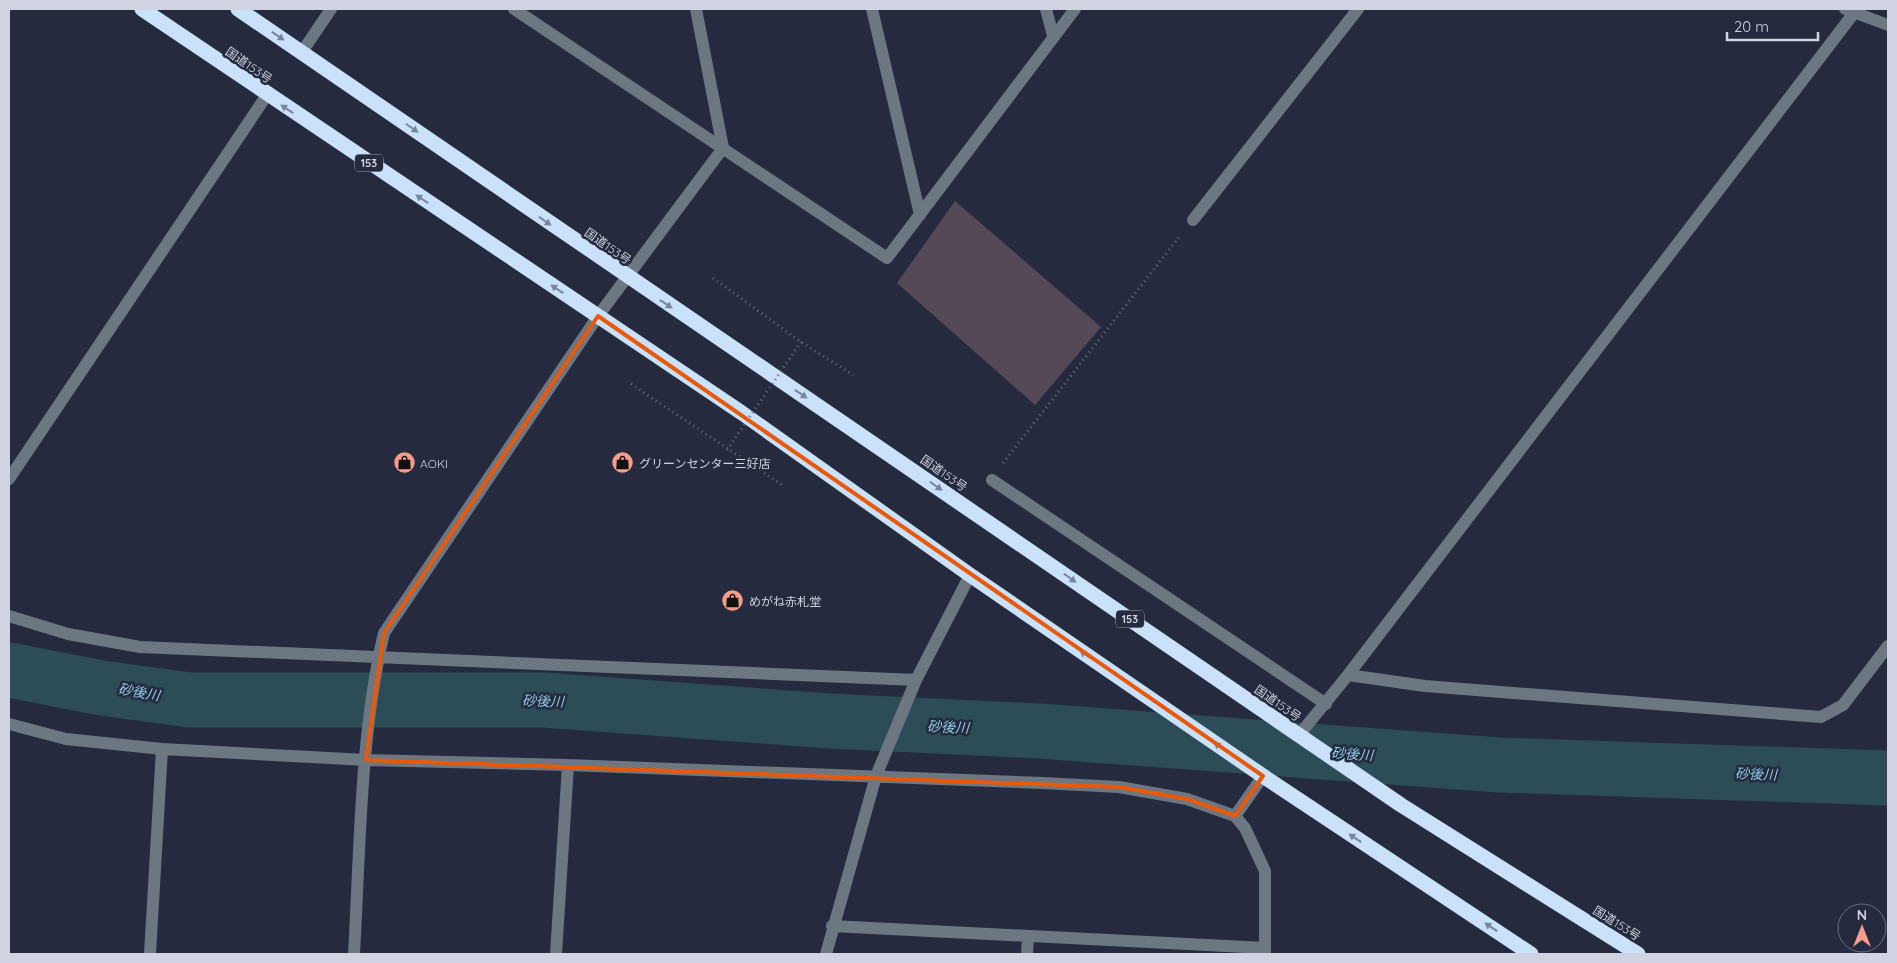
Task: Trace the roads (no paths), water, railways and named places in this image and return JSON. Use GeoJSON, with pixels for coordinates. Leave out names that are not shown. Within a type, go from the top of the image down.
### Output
{"type":"FeatureCollection","features":[{"type":"Feature","properties":{"kind":"highway","name":"国道153号"},"geometry":{"type":"LineString","coordinates":[[142,9],[267,95],[742,413],[970,575],[1263,776],[1531,954]]}},
{"type":"Feature","properties":{"kind":"highway","name":"国道153号"},"geometry":{"type":"LineString","coordinates":[[238,9],[626,277],[877,445],[1401,805],[1638,954]]}},
{"type":"Feature","properties":{"kind":"street"},"geometry":{"type":"LineString","coordinates":[[302,52],[331,9]]}},
{"type":"Feature","properties":{"kind":"street"},"geometry":{"type":"LineString","coordinates":[[514,9],[529,14],[887,258],[1052,36],[1075,9]]}},
{"type":"Feature","properties":{"kind":"street"},"geometry":{"type":"LineString","coordinates":[[354,954],[366,760],[379,656],[384,633],[598,316],[723,148],[696,9]]}},
{"type":"Feature","properties":{"kind":"street"},"geometry":{"type":"LineString","coordinates":[[872,9],[920,215]]}},
{"type":"Feature","properties":{"kind":"street"},"geometry":{"type":"LineString","coordinates":[[1046,9],[1052,36]]}},
{"type":"Feature","properties":{"kind":"street"},"geometry":{"type":"LineString","coordinates":[[1193,220],[1358,9]]}},
{"type":"Feature","properties":{"kind":"street"},"geometry":{"type":"LineString","coordinates":[[1299,735],[1326,704],[1852,11],[1888,25]]}},
{"type":"Feature","properties":{"kind":"street"},"geometry":{"type":"LineString","coordinates":[[9,479],[267,95]]}},
{"type":"Feature","properties":{"kind":"street"},"geometry":{"type":"LineString","coordinates":[[992,480],[1326,704]]}},
{"type":"Feature","properties":{"kind":"street"},"geometry":{"type":"LineString","coordinates":[[826,954],[832,926],[876,776],[916,680],[970,575]]}},
{"type":"Feature","properties":{"kind":"street"},"geometry":{"type":"LineString","coordinates":[[9,616],[68,634],[140,647],[916,680]]}},
{"type":"Feature","properties":{"kind":"street"},"geometry":{"type":"LineString","coordinates":[[1348,675],[1435,687],[1821,717],[1843,705],[1888,646]]}},
{"type":"Feature","properties":{"kind":"street"},"geometry":{"type":"LineString","coordinates":[[9,724],[66,739],[162,748],[366,760],[876,776],[1119,787],[1186,799],[1234,816],[1244,828],[1265,871],[1265,951],[832,926]]}},
{"type":"Feature","properties":{"kind":"street"},"geometry":{"type":"LineString","coordinates":[[150,954],[162,748]]}},
{"type":"Feature","properties":{"kind":"street"},"geometry":{"type":"LineString","coordinates":[[556,954],[568,765]]}},
{"type":"Feature","properties":{"kind":"street"},"geometry":{"type":"LineString","coordinates":[[1234,816],[1263,776]]}},
{"type":"Feature","properties":{"kind":"street"},"geometry":{"type":"LineString","coordinates":[[1027,954],[1028,936]]}},
{"type":"Feature","properties":{"kind":"waterway","name":"砂後川"},"geometry":{"type":"LineString","coordinates":[[9,670],[102,688],[190,700],[543,700],[830,721],[1039,731],[1499,765],[1888,778]]}},
{"type":"Feature","properties":{"kind":"place","name":"AOKI"},"geometry":{"type":"Point","coordinates":[404,463]}},
{"type":"Feature","properties":{"kind":"place","name":"グリーンセンター三好店"},"geometry":{"type":"Point","coordinates":[623,463]}},
{"type":"Feature","properties":{"kind":"place","name":"めがね赤札堂"},"geometry":{"type":"Point","coordinates":[733,601]}}]}
